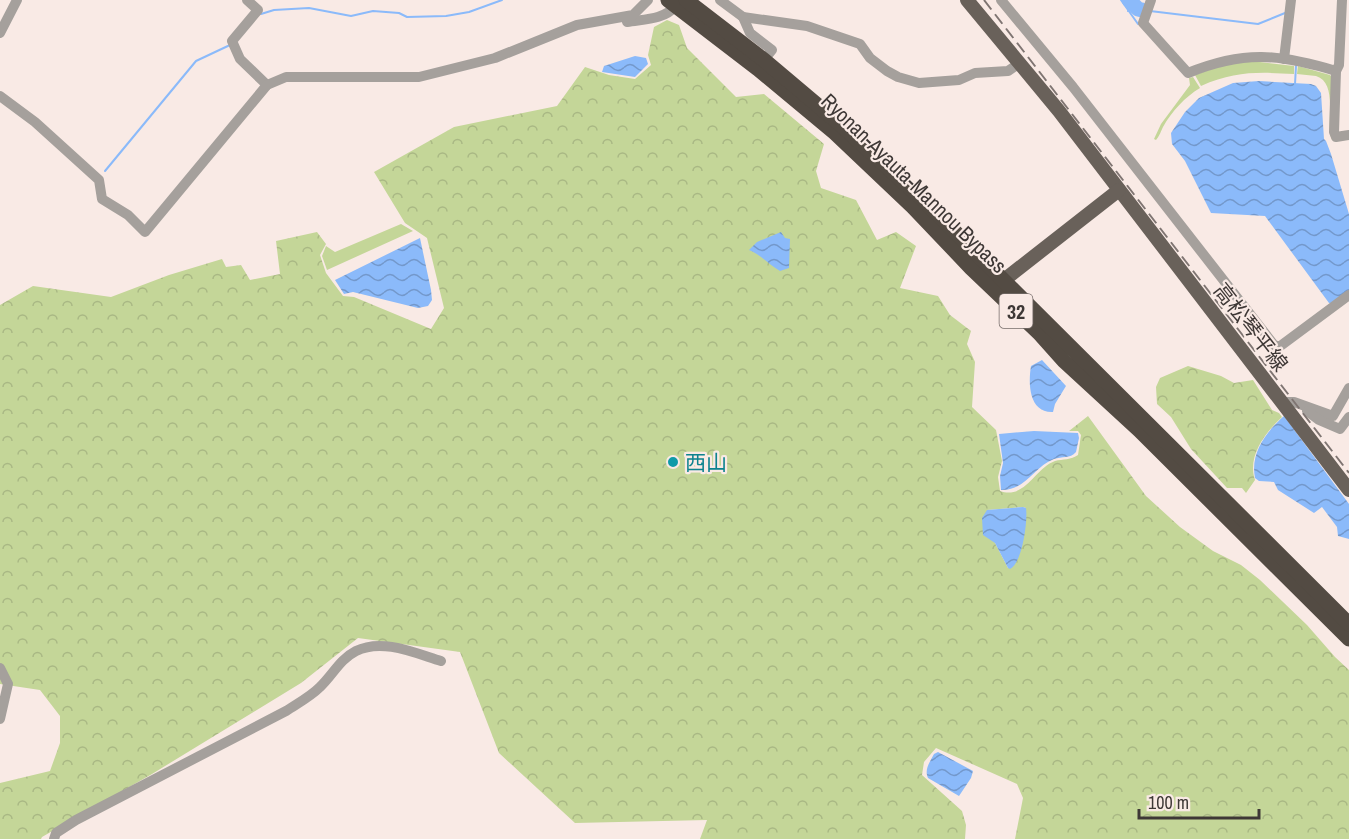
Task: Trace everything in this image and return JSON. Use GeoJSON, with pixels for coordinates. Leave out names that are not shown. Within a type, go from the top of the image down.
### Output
{"type":"FeatureCollection","features":[{"type":"Feature","properties":{"kind":"highway","name":"Ryonan-Ayauta-Mannou Bypass"},"geometry":{"type":"LineString","coordinates":[[677,2],[764,60],[841,124],[923,200],[1064,361],[1139,430],[1349,639]]}},
{"type":"Feature","properties":{"kind":"highway","name":"Ryonan-Ayauta-Mannou Bypass"},"geometry":{"type":"LineString","coordinates":[[677,2],[835,133],[998,284],[1349,624]]}},
{"type":"Feature","properties":{"kind":"main road","name":"高松琴平線"},"geometry":{"type":"LineString","coordinates":[[967,0],[1020,63],[1289,402],[1349,490]]}},
{"type":"Feature","properties":{"kind":"main road"},"geometry":{"type":"LineString","coordinates":[[998,284],[1119,190]]}},
{"type":"Feature","properties":{"kind":"street"},"geometry":{"type":"LineString","coordinates":[[0,33],[17,0]]}},
{"type":"Feature","properties":{"kind":"street"},"geometry":{"type":"LineString","coordinates":[[247,0],[258,10],[232,41],[240,59],[267,85]]}},
{"type":"Feature","properties":{"kind":"street"},"geometry":{"type":"LineString","coordinates":[[0,96],[35,122],[99,180],[102,199],[128,215],[146,232],[267,85],[286,77],[419,77],[495,58],[577,25],[633,15],[648,0]]}},
{"type":"Feature","properties":{"kind":"street"},"geometry":{"type":"LineString","coordinates":[[720,0],[743,17],[807,26],[860,44],[870,58],[887,71],[919,83],[953,81],[975,73],[1008,71],[1020,63]]}},
{"type":"Feature","properties":{"kind":"street"},"geometry":{"type":"LineString","coordinates":[[1001,0],[1080,95],[1274,345],[1279,347],[1349,295]]}},
{"type":"Feature","properties":{"kind":"street"},"geometry":{"type":"LineString","coordinates":[[1342,0],[1339,65],[1336,71],[1335,132],[1336,137],[1349,135]]}},
{"type":"Feature","properties":{"kind":"street"},"geometry":{"type":"LineString","coordinates":[[615,19],[618,23],[662,17],[669,14],[677,2]]}},
{"type":"Feature","properties":{"kind":"street"},"geometry":{"type":"LineString","coordinates":[[1284,59],[1290,6]]}},
{"type":"Feature","properties":{"kind":"street"},"geometry":{"type":"LineString","coordinates":[[1148,8],[1143,23],[1188,73],[1228,59],[1251,56],[1284,59],[1336,71]]}},
{"type":"Feature","properties":{"kind":"street"},"geometry":{"type":"LineString","coordinates":[[743,17],[750,33],[772,50],[764,60]]}},
{"type":"Feature","properties":{"kind":"street"},"geometry":{"type":"LineString","coordinates":[[1289,402],[1333,416],[1349,388]]}},
{"type":"Feature","properties":{"kind":"street"},"geometry":{"type":"LineString","coordinates":[[1289,402],[1319,420],[1340,429],[1349,417]]}},
{"type":"Feature","properties":{"kind":"street"},"geometry":{"type":"LineString","coordinates":[[54,839],[56,833],[76,820],[286,711],[308,697],[321,686],[346,657],[357,651],[383,647],[402,649],[441,661]]}},
{"type":"Feature","properties":{"kind":"street"},"geometry":{"type":"LineString","coordinates":[[0,668],[8,684],[0,719]]}},
{"type":"Feature","properties":{"kind":"green space"},"geometry":{"type":"Polygon","coordinates":[[[667,20],[679,25],[687,48],[736,97],[764,94],[824,144],[816,171],[821,188],[856,200],[877,240],[896,232],[916,246],[900,288],[938,296],[950,315],[971,331],[967,344],[975,362],[972,407],[996,430],[1002,461],[998,477],[1000,491],[1009,493],[1016,491],[1048,465],[1078,455],[1081,435],[1078,431],[1069,431],[1088,416],[1146,496],[1180,527],[1213,551],[1241,565],[1260,580],[1349,670],[1349,839],[1015,839],[1023,798],[1017,784],[936,748],[924,762],[922,775],[962,811],[966,825],[965,839],[700,839],[707,820],[575,823],[499,753],[460,652],[358,638],[301,683],[41,839],[0,839],[0,783],[50,771],[60,743],[60,716],[40,690],[0,684],[0,305],[33,286],[111,297],[169,275],[222,259],[226,267],[241,265],[250,280],[280,274],[276,241],[317,232],[326,244],[320,255],[326,273],[343,296],[354,297],[431,329],[444,308],[427,238],[405,223],[374,172],[454,127],[557,106],[585,67],[609,75],[635,79],[651,65],[648,55],[654,27],[667,20]],[[1026,508],[987,510],[995,543],[1008,568],[1026,508]]]}},
{"type":"Feature","properties":{"kind":"green space"},"geometry":{"type":"Polygon","coordinates":[[[1252,61],[1294,66],[1294,74],[1236,75],[1201,86],[1195,75],[1219,66],[1252,61]]]}},
{"type":"Feature","properties":{"kind":"green space"},"geometry":{"type":"Polygon","coordinates":[[[1298,66],[1330,75],[1333,79],[1332,140],[1327,87],[1323,80],[1316,76],[1297,74],[1298,66]]]}},
{"type":"Feature","properties":{"kind":"green space"},"geometry":{"type":"Polygon","coordinates":[[[1193,77],[1200,88],[1179,105],[1156,140],[1154,139],[1161,124],[1190,85],[1189,78],[1193,77]]]}},
{"type":"Feature","properties":{"kind":"green space"},"geometry":{"type":"Polygon","coordinates":[[[401,224],[413,231],[327,270],[322,256],[326,246],[335,252],[401,224]]]}},
{"type":"Feature","properties":{"kind":"green space"},"geometry":{"type":"Polygon","coordinates":[[[1188,366],[1221,376],[1234,383],[1253,380],[1272,410],[1282,417],[1269,430],[1259,446],[1253,462],[1255,480],[1246,493],[1242,488],[1227,488],[1191,449],[1171,417],[1157,404],[1156,387],[1160,378],[1188,366]]]}},
{"type":"Feature","properties":{"kind":"water"},"geometry":{"type":"Polygon","coordinates":[[[635,56],[646,58],[648,64],[635,77],[602,72],[604,66],[635,56]]]}},
{"type":"Feature","properties":{"kind":"water"},"geometry":{"type":"Polygon","coordinates":[[[1259,81],[1311,84],[1316,86],[1321,93],[1324,139],[1331,154],[1349,214],[1349,291],[1332,303],[1329,303],[1265,216],[1211,213],[1185,161],[1172,144],[1171,133],[1185,112],[1199,98],[1233,83],[1259,81]]]}},
{"type":"Feature","properties":{"kind":"water"},"geometry":{"type":"Polygon","coordinates":[[[781,232],[785,238],[790,239],[789,268],[780,271],[749,250],[757,242],[781,232]]]}},
{"type":"Feature","properties":{"kind":"water"},"geometry":{"type":"Polygon","coordinates":[[[420,238],[431,290],[432,300],[428,306],[418,308],[353,292],[344,294],[335,280],[420,238]]]}},
{"type":"Feature","properties":{"kind":"water"},"geometry":{"type":"Polygon","coordinates":[[[1042,360],[1066,386],[1053,412],[1039,408],[1030,389],[1031,366],[1042,360]]]}},
{"type":"Feature","properties":{"kind":"water"},"geometry":{"type":"Polygon","coordinates":[[[1284,416],[1349,504],[1349,539],[1338,536],[1337,527],[1322,507],[1314,513],[1278,490],[1274,482],[1259,481],[1255,478],[1257,452],[1271,429],[1284,416]]]}},
{"type":"Feature","properties":{"kind":"water"},"geometry":{"type":"Polygon","coordinates":[[[1034,431],[1078,433],[1076,452],[1040,467],[1017,487],[1001,490],[1000,476],[1003,463],[999,434],[1034,431]]]}},
{"type":"Feature","properties":{"kind":"water"},"geometry":{"type":"Polygon","coordinates":[[[1026,508],[1026,514],[1023,542],[1018,559],[1010,569],[995,543],[983,535],[982,518],[987,510],[1026,508]]]}},
{"type":"Feature","properties":{"kind":"water"},"geometry":{"type":"Polygon","coordinates":[[[938,752],[973,771],[959,796],[928,778],[928,766],[934,754],[938,752]]]}},
{"type":"Feature","properties":{"kind":"waterway"},"geometry":{"type":"LineString","coordinates":[[261,14],[274,10],[309,8],[351,16],[373,11],[399,13],[407,17],[446,16],[469,12],[502,0]]}},
{"type":"Feature","properties":{"kind":"waterway"},"geometry":{"type":"LineString","coordinates":[[1121,0],[1138,24]]}},
{"type":"Feature","properties":{"kind":"waterway"},"geometry":{"type":"LineString","coordinates":[[1129,0],[1142,10]]}},
{"type":"Feature","properties":{"kind":"waterway"},"geometry":{"type":"LineString","coordinates":[[1128,11],[1134,6]]}},
{"type":"Feature","properties":{"kind":"waterway"},"geometry":{"type":"LineString","coordinates":[[1150,11],[1258,24],[1285,13]]}},
{"type":"Feature","properties":{"kind":"waterway"},"geometry":{"type":"LineString","coordinates":[[105,171],[196,61],[230,45]]}},
{"type":"Feature","properties":{"kind":"waterway"},"geometry":{"type":"LineString","coordinates":[[1295,84],[1296,66]]}},
{"type":"Feature","properties":{"kind":"railway"},"geometry":{"type":"LineString","coordinates":[[984,0],[1349,473]]}},
{"type":"Feature","properties":{"kind":"place","name":"西山"},"geometry":{"type":"Point","coordinates":[673,462]}}]}
